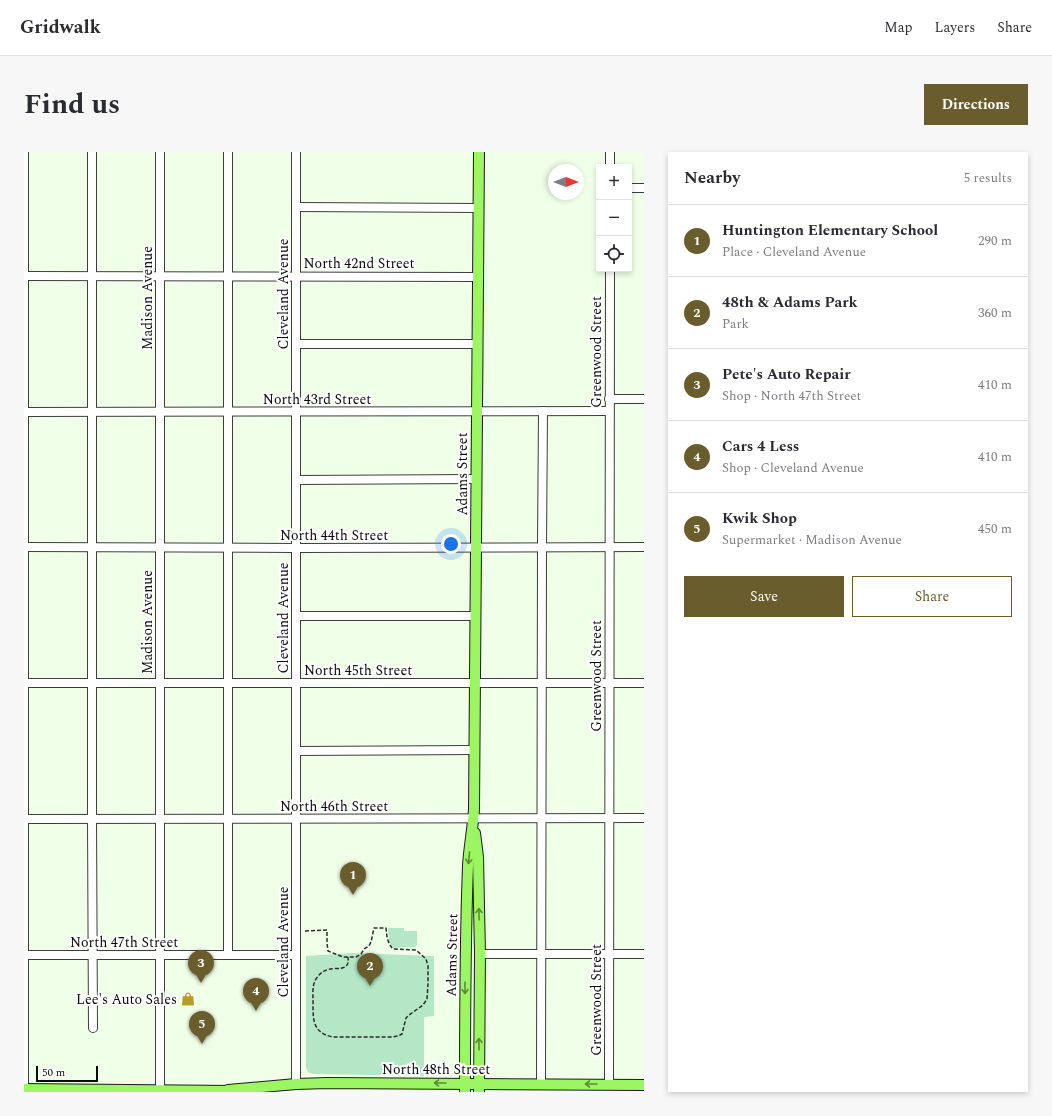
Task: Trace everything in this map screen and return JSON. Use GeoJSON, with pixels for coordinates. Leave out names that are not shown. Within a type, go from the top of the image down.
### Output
{"type":"FeatureCollection","features":[{"type":"Feature","properties":{"kind":"main road","name":"Adams Street"},"geometry":{"type":"LineString","coordinates":[[479,152],[474,750],[474,819],[478,857],[480,954],[479,1088]]}},
{"type":"Feature","properties":{"kind":"main road","name":"Adams Street"},"geometry":{"type":"LineString","coordinates":[[465,1088],[468,858],[474,819]]}},
{"type":"Feature","properties":{"kind":"main road","name":"North 48th Street"},"geometry":{"type":"LineString","coordinates":[[228,1091],[296,1084],[327,1083],[465,1088],[541,1084],[644,1085]]}},
{"type":"Feature","properties":{"kind":"main road","name":"North 48th Street"},"geometry":{"type":"LineString","coordinates":[[24,1089],[244,1092]]}},
{"type":"Feature","properties":{"kind":"street"},"geometry":{"type":"LineString","coordinates":[[24,152],[24,1092]]}},
{"type":"Feature","properties":{"kind":"street"},"geometry":{"type":"LineString","coordinates":[[92,152],[93,1028]]}},
{"type":"Feature","properties":{"kind":"street","name":"Madison Avenue"},"geometry":{"type":"LineString","coordinates":[[160,152],[160,1091]]}},
{"type":"Feature","properties":{"kind":"street"},"geometry":{"type":"LineString","coordinates":[[228,152],[228,955]]}},
{"type":"Feature","properties":{"kind":"street","name":"Cleveland Avenue"},"geometry":{"type":"LineString","coordinates":[[296,152],[296,1084]]}},
{"type":"Feature","properties":{"kind":"street"},"geometry":{"type":"LineString","coordinates":[[610,152],[610,164]]}},
{"type":"Feature","properties":{"kind":"street"},"geometry":{"type":"LineString","coordinates":[[632,188],[644,188]]}},
{"type":"Feature","properties":{"kind":"street"},"geometry":{"type":"LineString","coordinates":[[296,207],[478,208]]}},
{"type":"Feature","properties":{"kind":"street","name":"Greenwood Street"},"geometry":{"type":"LineString","coordinates":[[609,1084],[610,272]]}},
{"type":"Feature","properties":{"kind":"street","name":"North 42nd Street"},"geometry":{"type":"LineString","coordinates":[[24,276],[478,277]]}},
{"type":"Feature","properties":{"kind":"street"},"geometry":{"type":"LineString","coordinates":[[296,344],[477,344]]}},
{"type":"Feature","properties":{"kind":"street"},"geometry":{"type":"LineString","coordinates":[[609,399],[644,398]]}},
{"type":"Feature","properties":{"kind":"street"},"geometry":{"type":"LineString","coordinates":[[541,1084],[543,411]]}},
{"type":"Feature","properties":{"kind":"street","name":"North 43rd Street"},"geometry":{"type":"LineString","coordinates":[[24,412],[609,411]]}},
{"type":"Feature","properties":{"kind":"street"},"geometry":{"type":"LineString","coordinates":[[296,480],[476,479]]}},
{"type":"Feature","properties":{"kind":"street","name":"North 44th Street"},"geometry":{"type":"LineString","coordinates":[[24,547],[644,547]]}},
{"type":"Feature","properties":{"kind":"street"},"geometry":{"type":"LineString","coordinates":[[296,616],[475,616]]}},
{"type":"Feature","properties":{"kind":"street","name":"North 45th Street"},"geometry":{"type":"LineString","coordinates":[[24,683],[644,683]]}},
{"type":"Feature","properties":{"kind":"street"},"geometry":{"type":"LineString","coordinates":[[296,751],[474,750]]}},
{"type":"Feature","properties":{"kind":"street","name":"North 46th Street"},"geometry":{"type":"LineString","coordinates":[[24,819],[644,818]]}},
{"type":"Feature","properties":{"kind":"street"},"geometry":{"type":"LineString","coordinates":[[480,954],[644,954]]}},
{"type":"Feature","properties":{"kind":"street","name":"North 47th Street"},"geometry":{"type":"LineString","coordinates":[[24,955],[296,955]]}},
{"type":"Feature","properties":{"kind":"path"},"geometry":{"type":"LineString","coordinates":[[305,930],[327,930],[326,943],[328,951],[341,956],[356,957],[369,946],[374,928],[386,928],[386,937],[393,949],[416,950],[426,959],[428,966],[427,999],[424,1005],[406,1018],[402,1034],[392,1037],[333,1037],[326,1036],[320,1032],[315,1025],[313,1017],[315,982],[324,971],[346,967],[348,964],[348,957]]}},
{"type":"Feature","properties":{"kind":"green space"},"geometry":{"type":"Polygon","coordinates":[[[388,928],[404,928],[404,931],[417,931],[417,945],[415,947],[394,948],[389,942],[388,928]]]}},
{"type":"Feature","properties":{"kind":"green space"},"geometry":{"type":"Polygon","coordinates":[[[351,953],[434,956],[434,1016],[424,1017],[424,1076],[313,1074],[308,1072],[306,1067],[306,956],[351,953]]]}},
{"type":"Feature","properties":{"kind":"place","name":"Huntington Elementary School"},"geometry":{"type":"Point","coordinates":[353,895]}},
{"type":"Feature","properties":{"kind":"place","name":"Pete's Auto Repair"},"geometry":{"type":"Point","coordinates":[201,983]}},
{"type":"Feature","properties":{"kind":"place","name":"48th & Adams Park"},"geometry":{"type":"Point","coordinates":[370,986]}},
{"type":"Feature","properties":{"kind":"place","name":"Lee's Auto Sales"},"geometry":{"type":"Point","coordinates":[188,999]}},
{"type":"Feature","properties":{"kind":"place","name":"Cars 4 Less"},"geometry":{"type":"Point","coordinates":[256,1011]}},
{"type":"Feature","properties":{"kind":"place","name":"Kwik Shop"},"geometry":{"type":"Point","coordinates":[202,1044]}}]}
